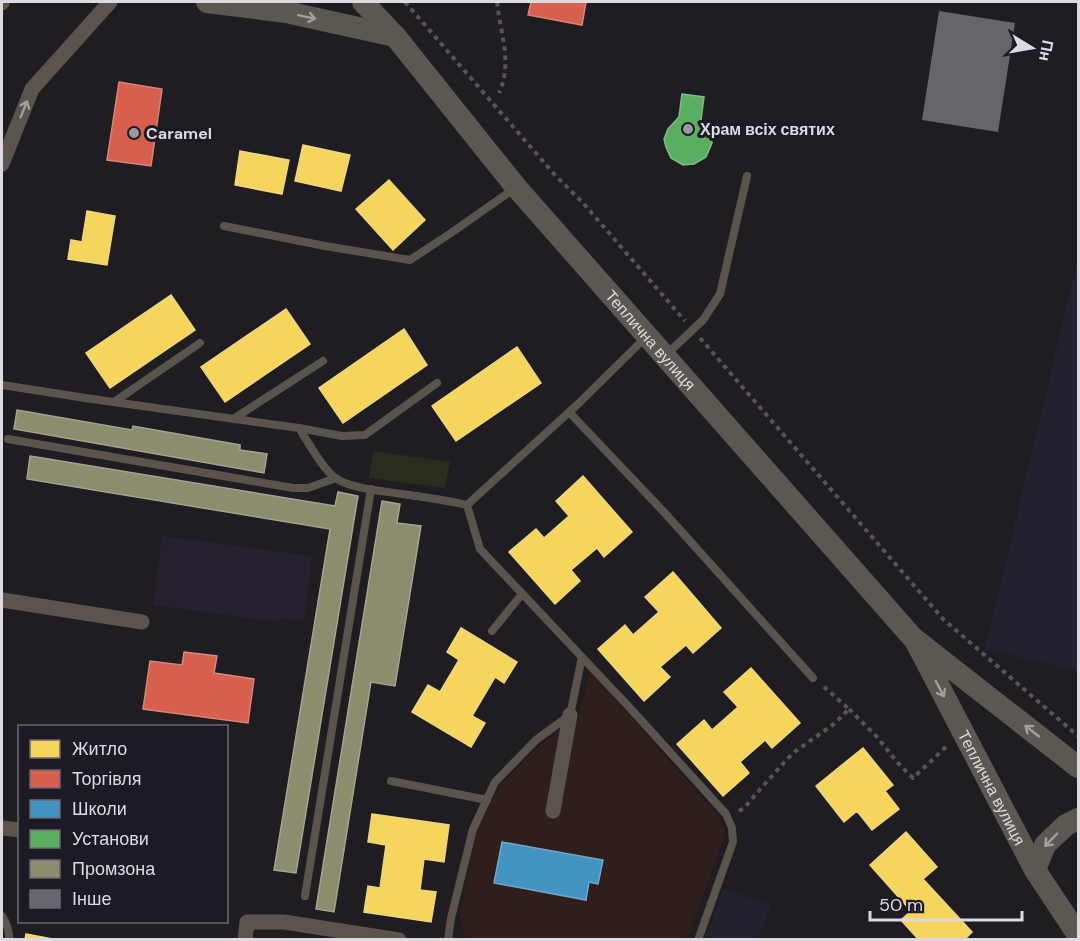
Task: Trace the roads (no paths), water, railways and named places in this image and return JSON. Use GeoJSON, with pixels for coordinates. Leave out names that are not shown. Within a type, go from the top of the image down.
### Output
{"type":"FeatureCollection","features":[{"type":"Feature","properties":{"kind":"main road"},"geometry":{"type":"LineString","coordinates":[[207,2],[286,12],[395,36]]}},
{"type":"Feature","properties":{"kind":"main road","name":"Теплична вулиця"},"geometry":{"type":"LineString","coordinates":[[363,2],[395,36],[516,187],[913,638],[1078,767]]}},
{"type":"Feature","properties":{"kind":"main road","name":"Теплична вулиця"},"geometry":{"type":"LineString","coordinates":[[913,638],[1035,870],[1078,935]]}},
{"type":"Feature","properties":{"kind":"main road"},"geometry":{"type":"LineString","coordinates":[[1035,870],[1045,845],[1066,825],[1078,819]]}},
{"type":"Feature","properties":{"kind":"street"},"geometry":{"type":"LineString","coordinates":[[2,164],[32,89],[110,2]]}},
{"type":"Feature","properties":{"kind":"street"},"geometry":{"type":"LineString","coordinates":[[2,600],[142,622]]}},
{"type":"Feature","properties":{"kind":"street"},"geometry":{"type":"LineString","coordinates":[[554,810],[570,715]]}},
{"type":"Feature","properties":{"kind":"street"},"geometry":{"type":"LineString","coordinates":[[2,828],[18,830]]}},
{"type":"Feature","properties":{"kind":"street"},"geometry":{"type":"LineString","coordinates":[[245,939],[247,922],[284,922],[399,939]]}},
{"type":"Feature","properties":{"kind":"lane"},"geometry":{"type":"LineString","coordinates":[[665,356],[706,316],[720,294],[747,176]]}},
{"type":"Feature","properties":{"kind":"lane"},"geometry":{"type":"LineString","coordinates":[[224,226],[410,260],[451,234],[516,187]]}},
{"type":"Feature","properties":{"kind":"lane"},"geometry":{"type":"LineString","coordinates":[[467,505],[569,412],[647,336]]}},
{"type":"Feature","properties":{"kind":"lane"},"geometry":{"type":"LineString","coordinates":[[114,402],[200,343]]}},
{"type":"Feature","properties":{"kind":"lane"},"geometry":{"type":"LineString","coordinates":[[233,418],[323,361]]}},
{"type":"Feature","properties":{"kind":"lane"},"geometry":{"type":"LineString","coordinates":[[2,385],[342,436],[365,435],[437,383]]}},
{"type":"Feature","properties":{"kind":"lane"},"geometry":{"type":"LineString","coordinates":[[569,412],[663,511],[813,678]]}},
{"type":"Feature","properties":{"kind":"lane"},"geometry":{"type":"LineString","coordinates":[[299,428],[328,471],[336,478],[351,485],[467,505]]}},
{"type":"Feature","properties":{"kind":"lane"},"geometry":{"type":"LineString","coordinates":[[8,439],[293,488],[308,488],[336,478]]}},
{"type":"Feature","properties":{"kind":"lane"},"geometry":{"type":"LineString","coordinates":[[305,896],[371,489]]}},
{"type":"Feature","properties":{"kind":"lane"},"geometry":{"type":"LineString","coordinates":[[467,505],[480,549],[630,708],[728,817],[733,842],[698,939]]}},
{"type":"Feature","properties":{"kind":"lane"},"geometry":{"type":"LineString","coordinates":[[492,631],[522,594]]}},
{"type":"Feature","properties":{"kind":"lane"},"geometry":{"type":"LineString","coordinates":[[448,939],[472,829],[495,782],[536,740],[570,715],[582,657]]}},
{"type":"Feature","properties":{"kind":"lane"},"geometry":{"type":"LineString","coordinates":[[391,780],[487,800]]}},
{"type":"Feature","properties":{"kind":"lane"},"geometry":{"type":"LineString","coordinates":[[2,916],[10,936],[9,939]]}},
{"type":"Feature","properties":{"kind":"place","name":"Храм всіх святих"},"geometry":{"type":"Point","coordinates":[688,129]}},
{"type":"Feature","properties":{"kind":"place","name":"Caramel"},"geometry":{"type":"Point","coordinates":[134,133]}}]}
